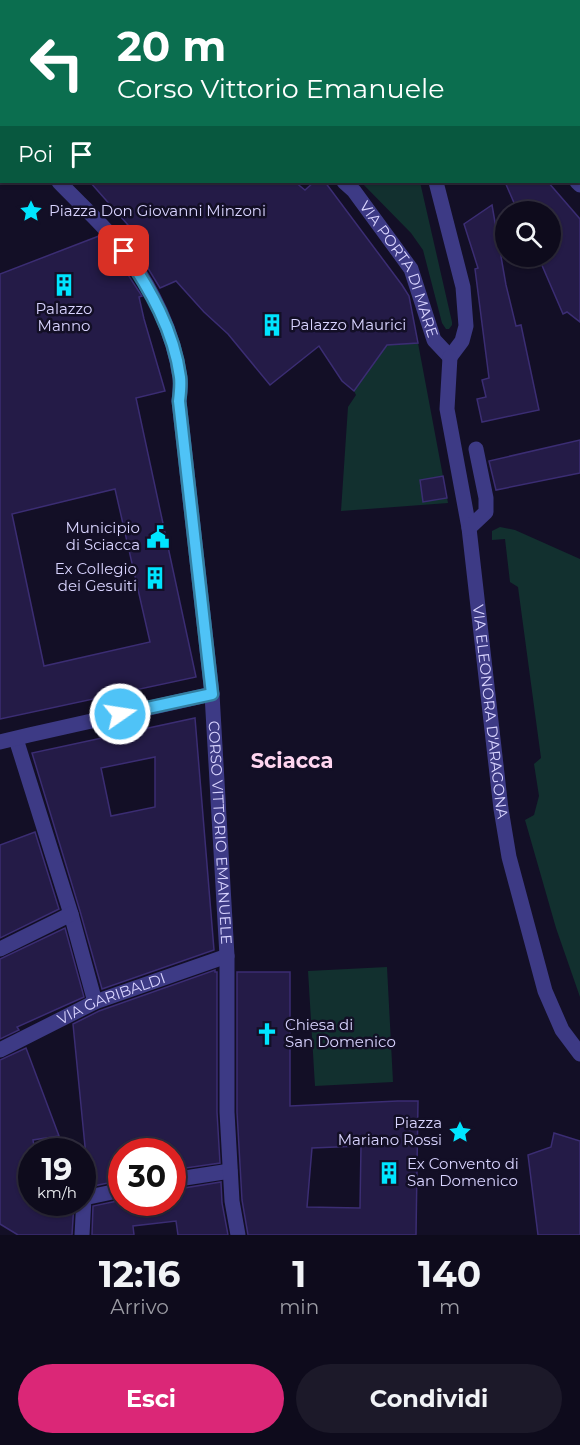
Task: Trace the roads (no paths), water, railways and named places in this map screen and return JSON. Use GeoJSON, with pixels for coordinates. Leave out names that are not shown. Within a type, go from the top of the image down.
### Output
{"type":"FeatureCollection","features":[{"type":"Feature","properties":{"kind":"street","name":"CORSO VITTORIO EMANUELE"},"geometry":{"type":"LineString","coordinates":[[60,183],[124,251],[141,275],[166,326],[175,352],[180,380],[179,401],[212,694],[227,956],[227,1112],[232,1201],[238,1235]]}},
{"type":"Feature","properties":{"kind":"street","name":"VIA PORTA DI MARE"},"geometry":{"type":"LineString","coordinates":[[345,183],[354,191],[411,269],[434,340],[450,357],[462,341],[466,326],[463,287],[436,183]]}},
{"type":"Feature","properties":{"kind":"street","name":"VIA ELEONORA D'ARAGONA"},"geometry":{"type":"LineString","coordinates":[[450,357],[447,409],[469,528],[501,809],[509,857],[545,992],[562,1029],[580,1054]]}},
{"type":"Feature","properties":{"kind":"street"},"geometry":{"type":"LineString","coordinates":[[469,528],[486,512],[486,498],[476,449]]}},
{"type":"Feature","properties":{"kind":"street"},"geometry":{"type":"LineString","coordinates":[[0,742],[212,694]]}},
{"type":"Feature","properties":{"kind":"street"},"geometry":{"type":"LineString","coordinates":[[16,739],[71,914],[95,1002]]}},
{"type":"Feature","properties":{"kind":"street"},"geometry":{"type":"LineString","coordinates":[[0,949],[71,914]]}},
{"type":"Feature","properties":{"kind":"street","name":"VIA GARIBALDI"},"geometry":{"type":"LineString","coordinates":[[0,1050],[95,1002],[227,956]]}},
{"type":"Feature","properties":{"kind":"street"},"geometry":{"type":"LineString","coordinates":[[186,1178],[230,1171]]}},
{"type":"Feature","properties":{"kind":"street"},"geometry":{"type":"LineString","coordinates":[[82,1235],[83,1216]]}},
{"type":"Feature","properties":{"kind":"place","name":"Piazza Don Giovanni Minzoni"},"geometry":{"type":"Point","coordinates":[31,211]}},
{"type":"Feature","properties":{"kind":"place","name":"Palazzo Manno"},"geometry":{"type":"Point","coordinates":[64,285]}},
{"type":"Feature","properties":{"kind":"place","name":"Palazzo Maurici"},"geometry":{"type":"Point","coordinates":[272,325]}},
{"type":"Feature","properties":{"kind":"place","name":"Municipio di Sciacca"},"geometry":{"type":"Point","coordinates":[158,537]}},
{"type":"Feature","properties":{"kind":"place","name":"Ex Collegio dei Gesuiti"},"geometry":{"type":"Point","coordinates":[155,578]}},
{"type":"Feature","properties":{"kind":"place","name":"Chiesa di San Domenico"},"geometry":{"type":"Point","coordinates":[267,1034]}},
{"type":"Feature","properties":{"kind":"place","name":"Piazza Mariano Rossi"},"geometry":{"type":"Point","coordinates":[460,1132]}},
{"type":"Feature","properties":{"kind":"place","name":"Ex Convento di San Domenico"},"geometry":{"type":"Point","coordinates":[389,1173]}},
{"type":"Feature","properties":{"kind":"district","name":"Sciacca"},"geometry":{"type":"Point","coordinates":[292,761]}}]}
